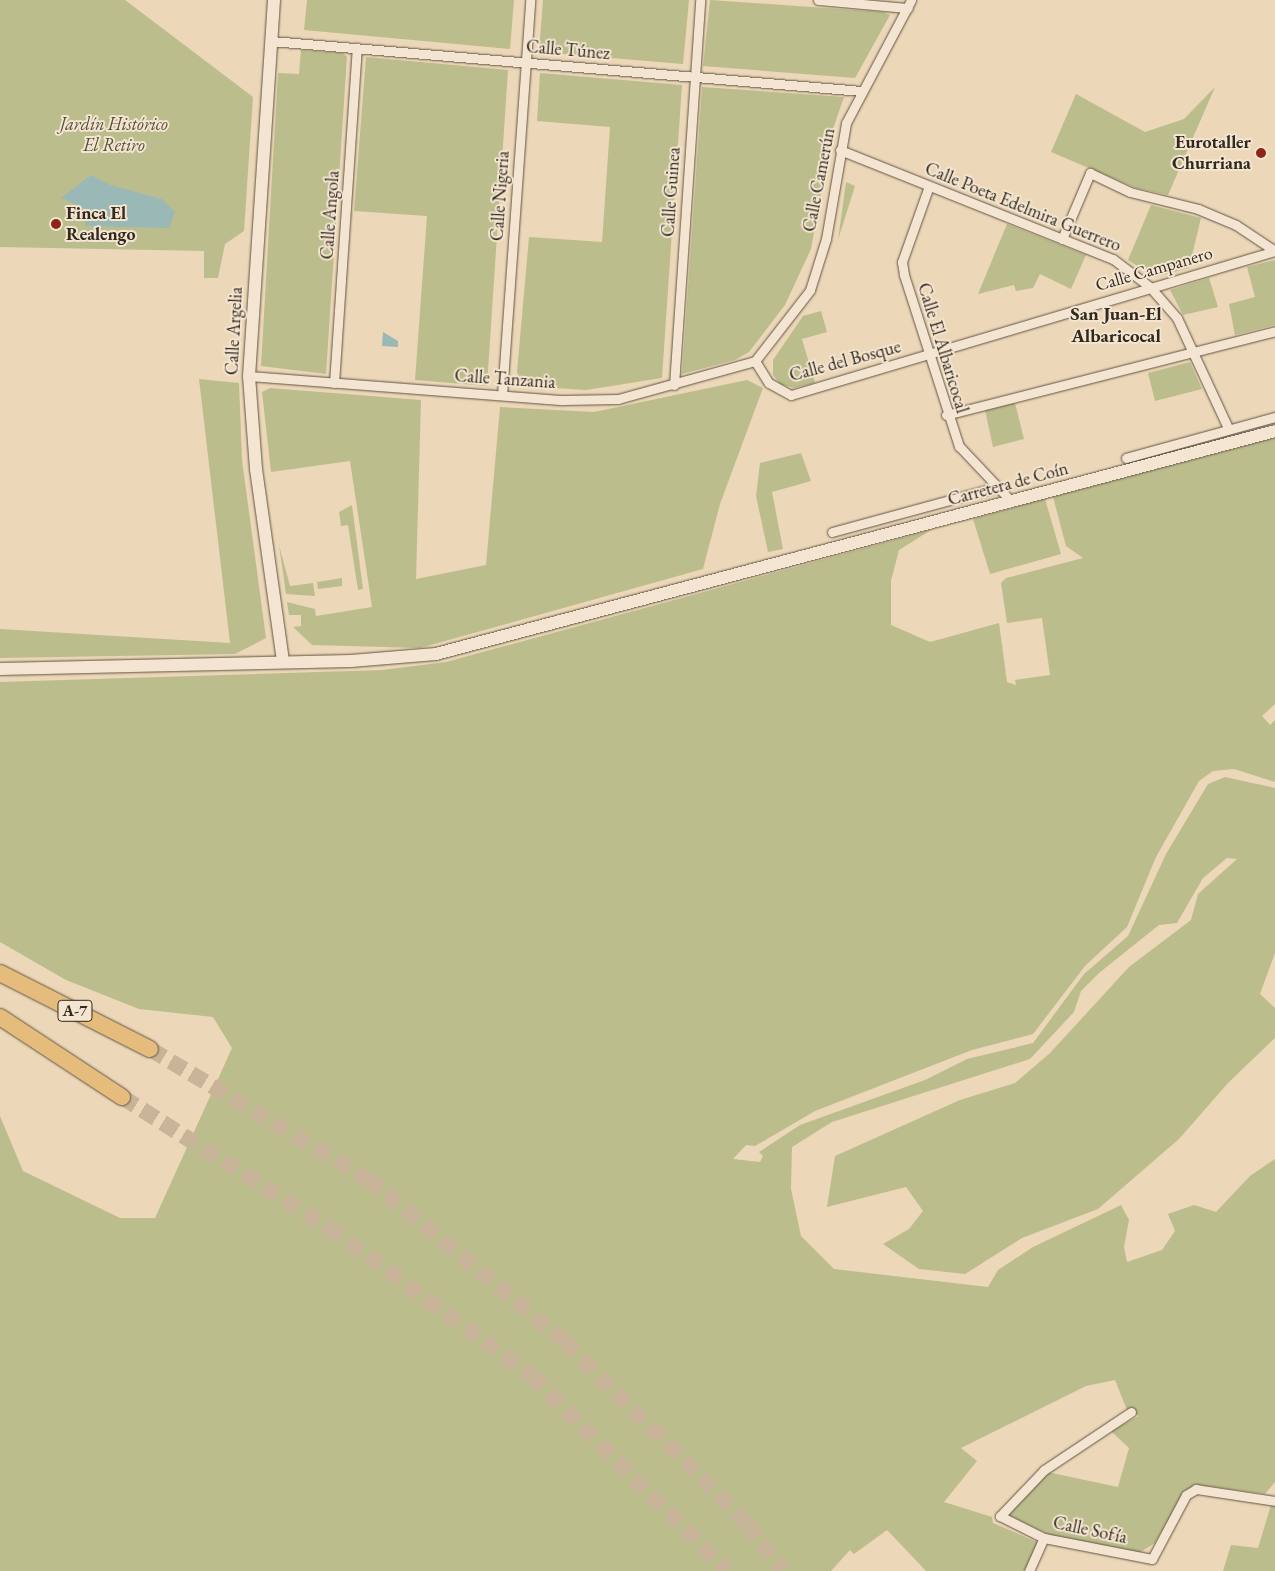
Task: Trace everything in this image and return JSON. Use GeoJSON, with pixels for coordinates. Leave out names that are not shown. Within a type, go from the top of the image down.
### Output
{"type":"FeatureCollection","features":[{"type":"Feature","properties":{"kind":"highway","name":"A-7"},"geometry":{"type":"LineString","coordinates":[[0,973],[150,1049]]}},
{"type":"Feature","properties":{"kind":"highway","name":"A-7"},"geometry":{"type":"LineString","coordinates":[[0,1017],[122,1097]]}},
{"type":"Feature","properties":{"kind":"street","name":"Calle Argelia"},"geometry":{"type":"LineString","coordinates":[[274,0],[249,376],[256,469],[283,662]]}},
{"type":"Feature","properties":{"kind":"street","name":"Calle Nigeria"},"geometry":{"type":"LineString","coordinates":[[502,395],[530,0]]}},
{"type":"Feature","properties":{"kind":"street","name":"Calle Guinea"},"geometry":{"type":"LineString","coordinates":[[674,385],[700,0]]}},
{"type":"Feature","properties":{"kind":"street"},"geometry":{"type":"LineString","coordinates":[[818,0],[909,4]]}},
{"type":"Feature","properties":{"kind":"street","name":"Calle Camerún"},"geometry":{"type":"LineString","coordinates":[[755,361],[810,290],[826,239],[840,150],[862,91],[909,4]]}},
{"type":"Feature","properties":{"kind":"street","name":"Calle Túnez"},"geometry":{"type":"LineString","coordinates":[[271,41],[862,91]]}},
{"type":"Feature","properties":{"kind":"street","name":"Calle Angola"},"geometry":{"type":"LineString","coordinates":[[334,383],[357,48]]}},
{"type":"Feature","properties":{"kind":"street","name":"Calle Poeta Edelmira Guerrero"},"geometry":{"type":"LineString","coordinates":[[840,150],[1113,259],[1150,287],[1177,318],[1194,351],[1228,428]]}},
{"type":"Feature","properties":{"kind":"street"},"geometry":{"type":"LineString","coordinates":[[1062,239],[1090,172],[1130,192],[1198,209],[1228,222],[1275,251]]}},
{"type":"Feature","properties":{"kind":"street","name":"Calle El Albaricocal"},"geometry":{"type":"LineString","coordinates":[[929,186],[902,262],[946,415],[959,446],[1011,502]]}},
{"type":"Feature","properties":{"kind":"street","name":"Calle Campanero"},"geometry":{"type":"LineString","coordinates":[[928,355],[1275,251]]}},
{"type":"Feature","properties":{"kind":"street"},"geometry":{"type":"LineString","coordinates":[[946,415],[1275,331]]}},
{"type":"Feature","properties":{"kind":"street","name":"Calle del Bosque"},"geometry":{"type":"LineString","coordinates":[[755,361],[769,383],[791,395],[928,355]]}},
{"type":"Feature","properties":{"kind":"street","name":"Calle Tanzania"},"geometry":{"type":"LineString","coordinates":[[249,376],[502,395],[618,398],[674,385],[755,361]]}},
{"type":"Feature","properties":{"kind":"street"},"geometry":{"type":"LineString","coordinates":[[1126,458],[1228,428],[1275,417]]}},
{"type":"Feature","properties":{"kind":"street","name":"Carretera de Coín"},"geometry":{"type":"LineString","coordinates":[[0,669],[283,662],[436,654],[1275,432]]}},
{"type":"Feature","properties":{"kind":"street"},"geometry":{"type":"LineString","coordinates":[[832,532],[998,487]]}},
{"type":"Feature","properties":{"kind":"street","name":"Calle Sofía"},"geometry":{"type":"LineString","coordinates":[[1131,1412],[1044,1470],[1000,1516],[1044,1538],[1152,1559],[1186,1495],[1196,1489],[1275,1500]]}},
{"type":"Feature","properties":{"kind":"street"},"geometry":{"type":"LineString","coordinates":[[1029,1571],[1044,1538]]}},
{"type":"Feature","properties":{"kind":"green space","name":"Jardín Histórico El Retiro"},"geometry":{"type":"Polygon","coordinates":[[[0,0],[125,0],[253,97],[244,231],[225,244],[218,278],[204,278],[204,251],[0,247],[0,0]]]}},
{"type":"Feature","properties":{"kind":"green space"},"geometry":{"type":"Polygon","coordinates":[[[307,0],[514,0],[510,49],[304,30],[307,0]]]}},
{"type":"Feature","properties":{"kind":"green space"},"geometry":{"type":"Polygon","coordinates":[[[543,0],[689,0],[683,64],[539,52],[543,0]]]}},
{"type":"Feature","properties":{"kind":"green space"},"geometry":{"type":"Polygon","coordinates":[[[710,0],[883,12],[890,15],[855,78],[703,66],[710,0]]]}},
{"type":"Feature","properties":{"kind":"green space"},"geometry":{"type":"Polygon","coordinates":[[[301,50],[343,53],[347,57],[326,374],[261,366],[278,73],[299,74],[301,50]]]}},
{"type":"Feature","properties":{"kind":"green space"},"geometry":{"type":"Polygon","coordinates":[[[366,57],[508,70],[487,386],[415,380],[427,216],[354,211],[366,57]]]}},
{"type":"Feature","properties":{"kind":"green space"},"geometry":{"type":"Polygon","coordinates":[[[540,73],[682,85],[662,378],[586,390],[524,386],[517,372],[529,237],[602,242],[610,127],[537,121],[540,73]]]}},
{"type":"Feature","properties":{"kind":"green space"},"geometry":{"type":"Polygon","coordinates":[[[702,87],[844,97],[832,132],[811,249],[785,305],[749,352],[735,360],[682,374],[702,87]]]}},
{"type":"Feature","properties":{"kind":"green space"},"geometry":{"type":"Polygon","coordinates":[[[1215,87],[1168,195],[1136,188],[1051,152],[1076,94],[1145,132],[1184,119],[1215,87]]]}},
{"type":"Feature","properties":{"kind":"green space"},"geometry":{"type":"Polygon","coordinates":[[[846,182],[855,186],[838,240],[846,182]]]}},
{"type":"Feature","properties":{"kind":"green space"},"geometry":{"type":"Polygon","coordinates":[[[1151,205],[1201,218],[1189,268],[1155,277],[1128,260],[1151,205]]]}},
{"type":"Feature","properties":{"kind":"green space"},"geometry":{"type":"Polygon","coordinates":[[[1007,224],[1086,255],[1071,289],[1040,274],[1033,288],[1016,291],[1014,285],[978,294],[1007,224]]]}},
{"type":"Feature","properties":{"kind":"green space"},"geometry":{"type":"Polygon","coordinates":[[[1275,260],[1275,325],[1235,335],[1229,304],[1255,297],[1247,267],[1275,260]]]}},
{"type":"Feature","properties":{"kind":"green space"},"geometry":{"type":"Polygon","coordinates":[[[1209,278],[1218,307],[1183,315],[1170,290],[1209,278]]]}},
{"type":"Feature","properties":{"kind":"green space"},"geometry":{"type":"Polygon","coordinates":[[[821,311],[827,332],[802,339],[815,383],[794,388],[780,384],[773,375],[773,360],[803,316],[821,311]]]}},
{"type":"Feature","properties":{"kind":"green space"},"geometry":{"type":"Polygon","coordinates":[[[1190,362],[1202,389],[1155,401],[1148,373],[1190,362]]]}},
{"type":"Feature","properties":{"kind":"green space"},"geometry":{"type":"Polygon","coordinates":[[[199,379],[239,383],[242,460],[266,638],[235,654],[0,658],[0,629],[230,643],[199,379]]]}},
{"type":"Feature","properties":{"kind":"green space"},"geometry":{"type":"Polygon","coordinates":[[[747,380],[763,388],[720,504],[703,569],[420,648],[312,645],[293,627],[301,626],[301,615],[289,615],[287,602],[315,609],[316,616],[372,607],[350,461],[271,472],[262,392],[270,388],[421,400],[416,579],[486,565],[500,407],[594,412],[747,380]]]}},
{"type":"Feature","properties":{"kind":"green space"},"geometry":{"type":"Polygon","coordinates":[[[1014,399],[1024,439],[993,447],[985,410],[1014,399]]]}},
{"type":"Feature","properties":{"kind":"green space"},"geometry":{"type":"Polygon","coordinates":[[[1275,438],[1275,704],[1262,716],[1270,725],[1275,720],[1275,782],[1234,769],[1213,771],[1199,781],[1156,857],[1127,927],[1085,966],[1033,1034],[972,1050],[815,1111],[755,1146],[746,1145],[733,1159],[760,1162],[763,1156],[759,1152],[800,1125],[925,1080],[967,1059],[1033,1043],[1084,974],[1128,936],[1166,854],[1208,784],[1225,777],[1275,788],[1275,953],[1260,994],[1275,1008],[1275,1038],[1228,1083],[1179,1139],[1098,1209],[1022,1238],[965,1274],[919,1269],[883,1244],[909,1229],[923,1211],[906,1187],[827,1207],[835,1156],[960,1100],[1015,1083],[1050,1053],[1129,967],[1191,920],[1198,894],[1237,859],[1227,858],[1203,878],[1177,923],[1159,925],[1099,973],[1081,991],[1074,1012],[1030,1059],[832,1122],[792,1147],[791,1189],[801,1236],[834,1269],[988,1287],[998,1270],[1033,1247],[1121,1205],[1129,1220],[1124,1247],[1127,1262],[1162,1250],[1175,1231],[1168,1214],[1194,1205],[1216,1212],[1250,1176],[1275,1159],[1275,1482],[1265,1494],[1198,1485],[1185,1490],[1155,1543],[1139,1553],[1052,1536],[1008,1515],[1047,1472],[1118,1487],[1129,1448],[1111,1431],[1139,1416],[1127,1410],[1115,1380],[1086,1386],[961,1448],[977,1461],[944,1502],[992,1517],[993,1523],[1039,1543],[1024,1571],[926,1571],[887,1530],[854,1554],[850,1550],[831,1571],[0,1571],[0,1116],[23,1171],[120,1218],[155,1218],[232,1048],[213,1017],[139,1009],[66,980],[0,942],[0,682],[382,670],[446,662],[931,530],[899,550],[891,581],[891,625],[930,642],[999,623],[1007,682],[1016,685],[1015,680],[1050,675],[1042,618],[1007,623],[1001,583],[1006,578],[1083,558],[1066,546],[1053,497],[1275,438]]]}},
{"type":"Feature","properties":{"kind":"green space"},"geometry":{"type":"Polygon","coordinates":[[[801,453],[811,481],[772,492],[783,549],[768,552],[756,496],[760,463],[801,453]]]}},
{"type":"Feature","properties":{"kind":"green space"},"geometry":{"type":"Polygon","coordinates":[[[1045,499],[1061,554],[990,574],[973,519],[1045,499]]]}},
{"type":"Feature","properties":{"kind":"green space"},"geometry":{"type":"Polygon","coordinates":[[[352,505],[363,589],[358,590],[348,525],[341,526],[339,512],[352,505]]]}},
{"type":"Feature","properties":{"kind":"green space"},"geometry":{"type":"Polygon","coordinates":[[[279,545],[290,586],[313,583],[315,596],[286,594],[279,545]]]}},
{"type":"Feature","properties":{"kind":"green space"},"geometry":{"type":"Polygon","coordinates":[[[342,578],[342,586],[318,589],[317,582],[342,578]]]}},
{"type":"Feature","properties":{"kind":"green space"},"geometry":{"type":"Polygon","coordinates":[[[1271,1505],[1275,1505],[1275,1571],[1223,1571],[1231,1545],[1258,1548],[1271,1505]]]}},
{"type":"Feature","properties":{"kind":"water"},"geometry":{"type":"Polygon","coordinates":[[[91,175],[110,185],[162,199],[175,212],[169,228],[85,226],[86,209],[61,198],[91,175]]]}},
{"type":"Feature","properties":{"kind":"water"},"geometry":{"type":"Polygon","coordinates":[[[383,332],[398,341],[398,347],[382,346],[383,332]]]}},
{"type":"Feature","properties":{"kind":"tunnel"},"geometry":{"type":"LineString","coordinates":[[150,1049],[368,1179],[565,1342],[747,1524],[783,1571]]}},
{"type":"Feature","properties":{"kind":"tunnel"},"geometry":{"type":"LineString","coordinates":[[122,1097],[329,1228],[532,1376],[727,1571]]}},
{"type":"Feature","properties":{"kind":"place","name":"Eurotaller Churriana"},"geometry":{"type":"Point","coordinates":[1261,153]}},
{"type":"Feature","properties":{"kind":"place","name":"Finca El Realengo"},"geometry":{"type":"Point","coordinates":[56,224]}},
{"type":"Feature","properties":{"kind":"district","name":"San Juan-El Albaricocal"},"geometry":{"type":"Point","coordinates":[1116,325]}}]}
